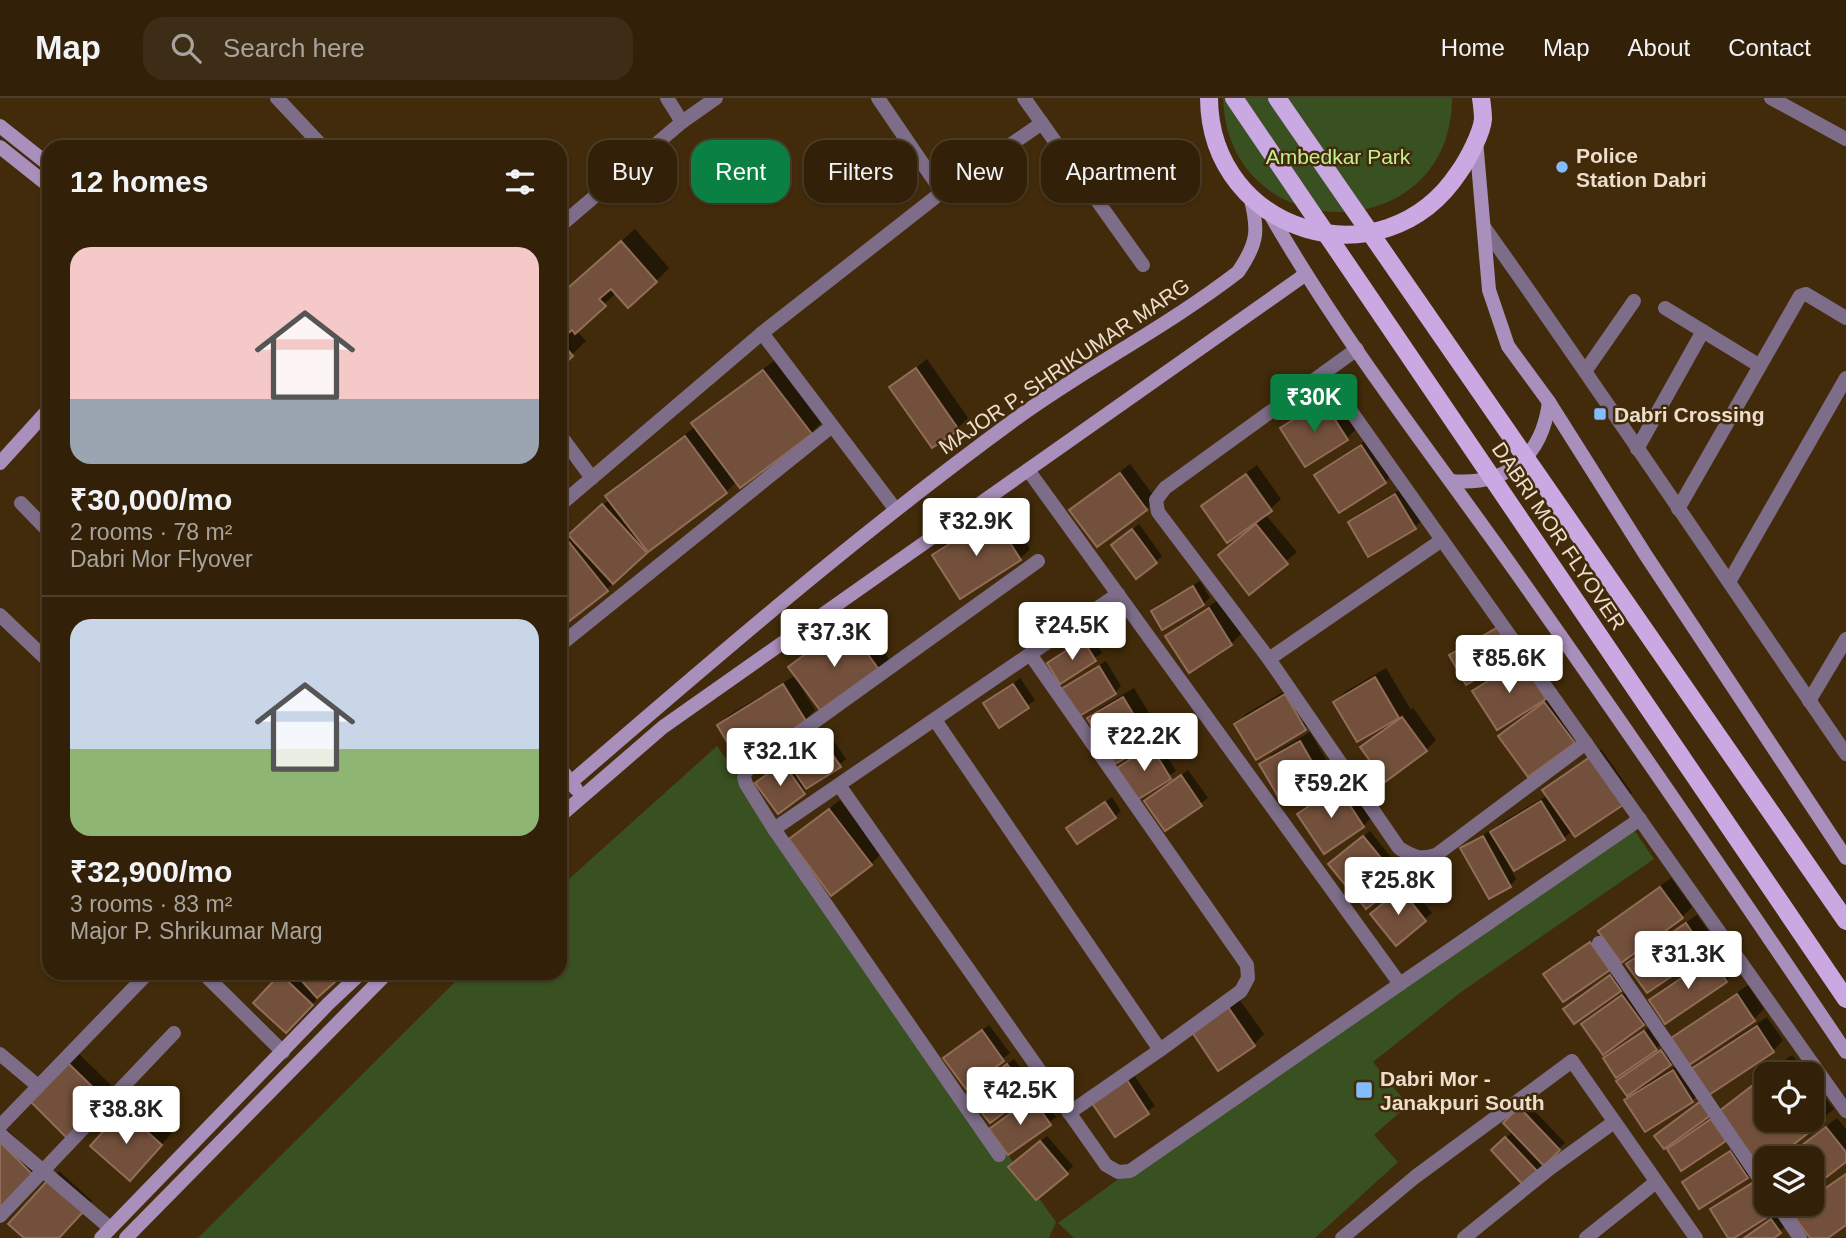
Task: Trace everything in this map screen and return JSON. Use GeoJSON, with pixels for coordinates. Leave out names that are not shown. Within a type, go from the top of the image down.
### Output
{"type":"FeatureCollection","features":[{"type":"Feature","properties":{"kind":"main road","name":"DABRI MOR FLYOVER"},"geometry":{"type":"LineString","coordinates":[[1234,98],[1846,999]]}},
{"type":"Feature","properties":{"kind":"main road","name":"DABRI MOR FLYOVER"},"geometry":{"type":"LineString","coordinates":[[1277,98],[1846,921]]}},
{"type":"Feature","properties":{"kind":"main road"},"geometry":{"type":"LineString","coordinates":[[1209,106],[1213,136],[1222,158],[1234,179],[1250,196],[1270,214],[1297,227],[1324,234],[1352,236],[1406,221],[1430,206],[1450,187],[1476,139],[1483,121],[1484,100]]}},
{"type":"Feature","properties":{"kind":"street"},"geometry":{"type":"LineString","coordinates":[[277,98],[316,140]]}},
{"type":"Feature","properties":{"kind":"street"},"geometry":{"type":"LineString","coordinates":[[667,98],[682,122]]}},
{"type":"Feature","properties":{"kind":"street"},"geometry":{"type":"LineString","coordinates":[[567,220],[682,122],[716,98]]}},
{"type":"Feature","properties":{"kind":"street"},"geometry":{"type":"LineString","coordinates":[[878,98],[931,176]]}},
{"type":"Feature","properties":{"kind":"street"},"geometry":{"type":"LineString","coordinates":[[1024,98],[1143,265]]}},
{"type":"Feature","properties":{"kind":"street"},"geometry":{"type":"LineString","coordinates":[[1198,98],[1209,106]]}},
{"type":"Feature","properties":{"kind":"street"},"geometry":{"type":"LineString","coordinates":[[1771,98],[1846,139]]}},
{"type":"Feature","properties":{"kind":"street"},"geometry":{"type":"LineString","coordinates":[[1017,140],[1042,123]]}},
{"type":"Feature","properties":{"kind":"street"},"geometry":{"type":"LineString","coordinates":[[0,126],[42,159]]}},
{"type":"Feature","properties":{"kind":"street"},"geometry":{"type":"LineString","coordinates":[[1476,139],[1489,290],[1508,346],[1549,402],[1645,554],[1842,843],[1846,858]]}},
{"type":"Feature","properties":{"kind":"street"},"geometry":{"type":"LineString","coordinates":[[0,147],[42,180]]}},
{"type":"Feature","properties":{"kind":"street","name":"MAJOR P. SHRIKUMAR MARG"},"geometry":{"type":"LineString","coordinates":[[567,785],[814,575],[896,510],[1020,416],[1238,272],[1255,245],[1256,218],[1250,196]]}},
{"type":"Feature","properties":{"kind":"street"},"geometry":{"type":"LineString","coordinates":[[567,499],[762,333],[931,201]]}},
{"type":"Feature","properties":{"kind":"street"},"geometry":{"type":"LineString","coordinates":[[1270,214],[1306,274],[1357,349],[1651,762],[1846,1052]]}},
{"type":"Feature","properties":{"kind":"street"},"geometry":{"type":"LineString","coordinates":[[1484,227],[1586,370],[1846,754]]}},
{"type":"Feature","properties":{"kind":"street"},"geometry":{"type":"LineString","coordinates":[[567,810],[663,727],[1306,274]]}},
{"type":"Feature","properties":{"kind":"street"},"geometry":{"type":"LineString","coordinates":[[1678,509],[1800,296],[1806,294],[1846,317]]}},
{"type":"Feature","properties":{"kind":"street"},"geometry":{"type":"LineString","coordinates":[[1586,370],[1634,301]]}},
{"type":"Feature","properties":{"kind":"street"},"geometry":{"type":"LineString","coordinates":[[1665,308],[1760,366]]}},
{"type":"Feature","properties":{"kind":"street"},"geometry":{"type":"LineString","coordinates":[[1637,449],[1703,331]]}},
{"type":"Feature","properties":{"kind":"street"},"geometry":{"type":"LineString","coordinates":[[762,333],[896,510]]}},
{"type":"Feature","properties":{"kind":"street"},"geometry":{"type":"LineString","coordinates":[[1357,349],[1165,488],[1157,500],[1158,512],[1269,659],[1399,848],[1412,857],[1426,859],[1436,855],[1586,743]]}},
{"type":"Feature","properties":{"kind":"street"},"geometry":{"type":"LineString","coordinates":[[1324,373],[1846,1111]]}},
{"type":"Feature","properties":{"kind":"street"},"geometry":{"type":"LineString","coordinates":[[1729,582],[1846,378]]}},
{"type":"Feature","properties":{"kind":"street"},"geometry":{"type":"LineString","coordinates":[[1451,481],[1469,483],[1487,480],[1504,474],[1519,464],[1532,452],[1541,436],[1547,420],[1549,402]]}},
{"type":"Feature","properties":{"kind":"street"},"geometry":{"type":"LineString","coordinates":[[0,463],[42,417]]}},
{"type":"Feature","properties":{"kind":"street"},"geometry":{"type":"LineString","coordinates":[[567,639],[832,426]]}},
{"type":"Feature","properties":{"kind":"street"},"geometry":{"type":"LineString","coordinates":[[567,444],[592,478]]}},
{"type":"Feature","properties":{"kind":"street"},"geometry":{"type":"LineString","coordinates":[[1028,470],[1400,984]]}},
{"type":"Feature","properties":{"kind":"street"},"geometry":{"type":"LineString","coordinates":[[21,503],[42,525]]}},
{"type":"Feature","properties":{"kind":"street"},"geometry":{"type":"LineString","coordinates":[[1269,659],[1442,540]]}},
{"type":"Feature","properties":{"kind":"street"},"geometry":{"type":"LineString","coordinates":[[999,1155],[774,829],[744,777],[746,771],[1038,561]]}},
{"type":"Feature","properties":{"kind":"street"},"geometry":{"type":"LineString","coordinates":[[774,829],[1118,594]]}},
{"type":"Feature","properties":{"kind":"street"},"geometry":{"type":"LineString","coordinates":[[0,615],[42,653]]}},
{"type":"Feature","properties":{"kind":"street"},"geometry":{"type":"LineString","coordinates":[[1809,701],[1839,665],[1846,639]]}},
{"type":"Feature","properties":{"kind":"street"},"geometry":{"type":"LineString","coordinates":[[1030,654],[1247,965],[1248,978],[1241,991],[1069,1112]]}},
{"type":"Feature","properties":{"kind":"street"},"geometry":{"type":"LineString","coordinates":[[935,720],[1160,1050]]}},
{"type":"Feature","properties":{"kind":"street"},"geometry":{"type":"LineString","coordinates":[[839,785],[1106,1165],[1118,1172],[1130,1171],[1640,819]]}},
{"type":"Feature","properties":{"kind":"street"},"geometry":{"type":"LineString","coordinates":[[567,789],[583,796]]}},
{"type":"Feature","properties":{"kind":"street"},"geometry":{"type":"LineString","coordinates":[[1599,943],[1754,1170]]}},
{"type":"Feature","properties":{"kind":"street"},"geometry":{"type":"LineString","coordinates":[[0,1126],[141,980]]}},
{"type":"Feature","properties":{"kind":"street"},"geometry":{"type":"LineString","coordinates":[[209,980],[283,1052]]}},
{"type":"Feature","properties":{"kind":"street"},"geometry":{"type":"LineString","coordinates":[[0,1134],[106,1233],[354,980]]}},
{"type":"Feature","properties":{"kind":"street"},"geometry":{"type":"LineString","coordinates":[[126,1238],[380,980]]}},
{"type":"Feature","properties":{"kind":"street"},"geometry":{"type":"LineString","coordinates":[[0,1216],[174,1033]]}},
{"type":"Feature","properties":{"kind":"street"},"geometry":{"type":"LineString","coordinates":[[0,1054],[38,1086]]}},
{"type":"Feature","properties":{"kind":"street"},"geometry":{"type":"LineString","coordinates":[[1342,1238],[1415,1177],[1572,1061],[1696,1238]]}},
{"type":"Feature","properties":{"kind":"street"},"geometry":{"type":"LineString","coordinates":[[1464,1238],[1549,1169],[1614,1122]]}},
{"type":"Feature","properties":{"kind":"street"},"geometry":{"type":"LineString","coordinates":[[1586,1238],[1656,1182]]}},
{"type":"Feature","properties":{"kind":"street"},"geometry":{"type":"LineString","coordinates":[[1785,1216],[1800,1238]]}},
{"type":"Feature","properties":{"kind":"green space","name":"Ambedkar Park"},"geometry":{"type":"Polygon","coordinates":[[[1223,98],[1452,98],[1442,148],[1417,183],[1381,205],[1339,212],[1298,205],[1261,184],[1234,148],[1223,98]]]}},
{"type":"Feature","properties":{"kind":"green space"},"geometry":{"type":"Polygon","coordinates":[[[717,746],[1056,1222],[1049,1238],[198,1238],[457,980],[567,980],[567,881],[717,746]]]}},
{"type":"Feature","properties":{"kind":"green space"},"geometry":{"type":"Polygon","coordinates":[[[1634,830],[1654,859],[1461,992],[1373,1062],[1408,1105],[1374,1135],[1398,1162],[1315,1238],[1074,1238],[1058,1223],[1161,1148],[1634,830]]]}},
{"type":"Feature","properties":{"kind":"building"},"geometry":{"type":"Polygon","coordinates":[[[621,241],[657,282],[628,308],[611,289],[599,299],[606,306],[575,334],[572,330],[567,334],[567,289],[621,241]]]}},
{"type":"Feature","properties":{"kind":"building"},"geometry":{"type":"Polygon","coordinates":[[[567,349],[573,356],[567,362],[567,349]]]}},
{"type":"Feature","properties":{"kind":"building"},"geometry":{"type":"Polygon","coordinates":[[[916,368],[959,430],[932,448],[889,387],[916,368]]]}},
{"type":"Feature","properties":{"kind":"building"},"geometry":{"type":"Polygon","coordinates":[[[763,370],[812,434],[740,488],[691,423],[763,370]]]}},
{"type":"Feature","properties":{"kind":"building"},"geometry":{"type":"Polygon","coordinates":[[[1323,401],[1348,440],[1305,467],[1280,428],[1323,401]]]}},
{"type":"Feature","properties":{"kind":"building"},"geometry":{"type":"Polygon","coordinates":[[[685,436],[727,493],[648,552],[605,496],[685,436]]]}},
{"type":"Feature","properties":{"kind":"building"},"geometry":{"type":"Polygon","coordinates":[[[1361,445],[1386,483],[1339,513],[1314,475],[1361,445]]]}},
{"type":"Feature","properties":{"kind":"building"},"geometry":{"type":"Polygon","coordinates":[[[1120,473],[1147,510],[1097,547],[1069,510],[1120,473]]]}},
{"type":"Feature","properties":{"kind":"building"},"geometry":{"type":"Polygon","coordinates":[[[1246,474],[1272,511],[1227,543],[1201,506],[1246,474]]]}},
{"type":"Feature","properties":{"kind":"building"},"geometry":{"type":"Polygon","coordinates":[[[1395,494],[1416,529],[1368,557],[1348,522],[1395,494]]]}},
{"type":"Feature","properties":{"kind":"building"},"geometry":{"type":"Polygon","coordinates":[[[602,504],[647,553],[613,584],[568,535],[602,504]]]}},
{"type":"Feature","properties":{"kind":"building"},"geometry":{"type":"Polygon","coordinates":[[[993,516],[1021,560],[960,599],[932,555],[993,516]]]}},
{"type":"Feature","properties":{"kind":"building"},"geometry":{"type":"Polygon","coordinates":[[[1256,524],[1288,564],[1249,595],[1218,555],[1256,524]]]}},
{"type":"Feature","properties":{"kind":"building"},"geometry":{"type":"Polygon","coordinates":[[[1132,529],[1157,563],[1136,579],[1111,545],[1132,529]]]}},
{"type":"Feature","properties":{"kind":"building"},"geometry":{"type":"Polygon","coordinates":[[[567,540],[608,591],[567,623],[567,540]]]}},
{"type":"Feature","properties":{"kind":"building"},"geometry":{"type":"Polygon","coordinates":[[[1193,586],[1204,605],[1162,630],[1151,611],[1193,586]]]}},
{"type":"Feature","properties":{"kind":"building"},"geometry":{"type":"Polygon","coordinates":[[[1209,608],[1232,645],[1189,673],[1165,636],[1209,608]]]}},
{"type":"Feature","properties":{"kind":"building"},"geometry":{"type":"Polygon","coordinates":[[[846,624],[880,671],[823,714],[788,667],[846,624]]]}},
{"type":"Feature","properties":{"kind":"building"},"geometry":{"type":"Polygon","coordinates":[[[1498,627],[1515,657],[1466,685],[1449,655],[1498,627]]]}},
{"type":"Feature","properties":{"kind":"building"},"geometry":{"type":"Polygon","coordinates":[[[1083,640],[1096,661],[1060,684],[1047,663],[1083,640]]]}},
{"type":"Feature","properties":{"kind":"building"},"geometry":{"type":"Polygon","coordinates":[[[1521,660],[1546,699],[1497,730],[1472,691],[1521,660]]]}},
{"type":"Feature","properties":{"kind":"building"},"geometry":{"type":"Polygon","coordinates":[[[1099,666],[1116,694],[1078,717],[1061,689],[1099,666]]]}},
{"type":"Feature","properties":{"kind":"building"},"geometry":{"type":"Polygon","coordinates":[[[1375,677],[1399,718],[1357,742],[1333,702],[1375,677]]]}},
{"type":"Feature","properties":{"kind":"building"},"geometry":{"type":"Polygon","coordinates":[[[783,684],[806,721],[739,762],[717,725],[783,684]]]}},
{"type":"Feature","properties":{"kind":"building"},"geometry":{"type":"Polygon","coordinates":[[[1013,684],[1029,708],[999,728],[983,703],[1013,684]]]}},
{"type":"Feature","properties":{"kind":"building"},"geometry":{"type":"Polygon","coordinates":[[[1285,694],[1306,730],[1256,760],[1234,724],[1285,694]]]}},
{"type":"Feature","properties":{"kind":"building"},"geometry":{"type":"Polygon","coordinates":[[[1123,697],[1151,743],[1115,764],[1087,718],[1123,697]]]}},
{"type":"Feature","properties":{"kind":"building"},"geometry":{"type":"Polygon","coordinates":[[[1544,702],[1575,743],[1528,777],[1498,736],[1544,702]]]}},
{"type":"Feature","properties":{"kind":"building"},"geometry":{"type":"Polygon","coordinates":[[[1402,717],[1427,751],[1385,782],[1360,747],[1402,717]]]}},
{"type":"Feature","properties":{"kind":"building"},"geometry":{"type":"Polygon","coordinates":[[[820,736],[841,767],[806,789],[786,759],[820,736]]]}},
{"type":"Feature","properties":{"kind":"building"},"geometry":{"type":"Polygon","coordinates":[[[1300,741],[1322,779],[1282,803],[1259,764],[1300,741]]]}},
{"type":"Feature","properties":{"kind":"building"},"geometry":{"type":"Polygon","coordinates":[[[1151,746],[1171,779],[1137,800],[1117,768],[1151,746]]]}},
{"type":"Feature","properties":{"kind":"building"},"geometry":{"type":"Polygon","coordinates":[[[1590,757],[1623,805],[1575,837],[1542,790],[1590,757]]]}},
{"type":"Feature","properties":{"kind":"building"},"geometry":{"type":"Polygon","coordinates":[[[783,763],[805,794],[778,814],[755,783],[783,763]]]}},
{"type":"Feature","properties":{"kind":"building"},"geometry":{"type":"Polygon","coordinates":[[[1181,775],[1202,806],[1165,831],[1144,801],[1181,775]]]}},
{"type":"Feature","properties":{"kind":"building"},"geometry":{"type":"Polygon","coordinates":[[[1338,787],[1364,827],[1324,854],[1297,814],[1338,787]]]}},
{"type":"Feature","properties":{"kind":"building"},"geometry":{"type":"Polygon","coordinates":[[[1541,801],[1565,840],[1514,871],[1490,832],[1541,801]]]}},
{"type":"Feature","properties":{"kind":"building"},"geometry":{"type":"Polygon","coordinates":[[[1105,802],[1116,818],[1077,844],[1066,828],[1105,802]]]}},
{"type":"Feature","properties":{"kind":"building"},"geometry":{"type":"Polygon","coordinates":[[[829,809],[872,865],[831,896],[789,839],[829,809]]]}},
{"type":"Feature","properties":{"kind":"building"},"geometry":{"type":"Polygon","coordinates":[[[1363,836],[1386,864],[1351,892],[1328,864],[1363,836]]]}},
{"type":"Feature","properties":{"kind":"building"},"geometry":{"type":"Polygon","coordinates":[[[1483,836],[1511,887],[1489,899],[1460,848],[1483,836]]]}},
{"type":"Feature","properties":{"kind":"building"},"geometry":{"type":"Polygon","coordinates":[[[1388,868],[1399,883],[1366,909],[1354,894],[1388,868]]]}},
{"type":"Feature","properties":{"kind":"building"},"geometry":{"type":"Polygon","coordinates":[[[1660,887],[1683,918],[1621,963],[1598,931],[1660,887]]]}},
{"type":"Feature","properties":{"kind":"building"},"geometry":{"type":"Polygon","coordinates":[[[1401,889],[1426,921],[1396,946],[1370,914],[1401,889]]]}},
{"type":"Feature","properties":{"kind":"building"},"geometry":{"type":"Polygon","coordinates":[[[1686,923],[1706,953],[1647,993],[1626,964],[1686,923]]]}},
{"type":"Feature","properties":{"kind":"building"},"geometry":{"type":"Polygon","coordinates":[[[1590,942],[1610,970],[1563,1002],[1543,974],[1590,942]]]}},
{"type":"Feature","properties":{"kind":"building"},"geometry":{"type":"Polygon","coordinates":[[[1711,958],[1727,982],[1665,1024],[1649,1000],[1711,958]]]}},
{"type":"Feature","properties":{"kind":"building"},"geometry":{"type":"Polygon","coordinates":[[[1610,975],[1621,991],[1574,1024],[1563,1009],[1610,975]]]}},
{"type":"Feature","properties":{"kind":"building"},"geometry":{"type":"Polygon","coordinates":[[[274,980],[286,980],[313,1005],[286,1033],[253,1003],[274,980]]]}},
{"type":"Feature","properties":{"kind":"building"},"geometry":{"type":"Polygon","coordinates":[[[301,980],[337,980],[317,998],[301,980]]]}},
{"type":"Feature","properties":{"kind":"building"},"geometry":{"type":"Polygon","coordinates":[[[1737,994],[1755,1021],[1689,1065],[1671,1038],[1737,994]]]}},
{"type":"Feature","properties":{"kind":"building"},"geometry":{"type":"Polygon","coordinates":[[[1622,995],[1644,1025],[1603,1055],[1581,1024],[1622,995]]]}},
{"type":"Feature","properties":{"kind":"building"},"geometry":{"type":"Polygon","coordinates":[[[1228,1007],[1255,1046],[1218,1071],[1192,1032],[1228,1007]]]}},
{"type":"Feature","properties":{"kind":"building"},"geometry":{"type":"Polygon","coordinates":[[[1757,1026],[1774,1052],[1759,1062],[1754,1062],[1754,1065],[1709,1095],[1691,1069],[1757,1026]]]}},
{"type":"Feature","properties":{"kind":"building"},"geometry":{"type":"Polygon","coordinates":[[[982,1030],[1004,1061],[966,1089],[943,1058],[982,1030]]]}},
{"type":"Feature","properties":{"kind":"building"},"geometry":{"type":"Polygon","coordinates":[[[1644,1031],[1657,1050],[1616,1078],[1603,1058],[1644,1031]]]}},
{"type":"Feature","properties":{"kind":"building"},"geometry":{"type":"Polygon","coordinates":[[[1661,1050],[1671,1065],[1627,1096],[1616,1081],[1661,1050]]]}},
{"type":"Feature","properties":{"kind":"building"},"geometry":{"type":"Polygon","coordinates":[[[68,1063],[107,1101],[69,1140],[30,1101],[68,1063]]]}},
{"type":"Feature","properties":{"kind":"building"},"geometry":{"type":"Polygon","coordinates":[[[1007,1064],[1029,1094],[990,1123],[967,1094],[1007,1064]]]}},
{"type":"Feature","properties":{"kind":"building"},"geometry":{"type":"Polygon","coordinates":[[[1673,1070],[1693,1102],[1645,1132],[1624,1100],[1673,1070]]]}},
{"type":"Feature","properties":{"kind":"building"},"geometry":{"type":"Polygon","coordinates":[[[1125,1077],[1149,1114],[1115,1137],[1090,1100],[1125,1077]]]}},
{"type":"Feature","properties":{"kind":"building"},"geometry":{"type":"Polygon","coordinates":[[[1754,1084],[1754,1132],[1810,1132],[1791,1146],[1754,1146],[1754,1159],[1718,1112],[1754,1084]]]}},
{"type":"Feature","properties":{"kind":"building"},"geometry":{"type":"Polygon","coordinates":[[[1032,1098],[1051,1125],[1008,1155],[989,1129],[1032,1098]]]}},
{"type":"Feature","properties":{"kind":"building"},"geometry":{"type":"Polygon","coordinates":[[[1701,1101],[1711,1115],[1664,1149],[1654,1136],[1701,1101]]]}},
{"type":"Feature","properties":{"kind":"building"},"geometry":{"type":"Polygon","coordinates":[[[1519,1107],[1560,1150],[1544,1166],[1503,1123],[1519,1107]]]}},
{"type":"Feature","properties":{"kind":"building"},"geometry":{"type":"Polygon","coordinates":[[[123,1110],[162,1145],[130,1181],[90,1146],[123,1110]]]}},
{"type":"Feature","properties":{"kind":"building"},"geometry":{"type":"Polygon","coordinates":[[[1711,1119],[1726,1141],[1681,1171],[1667,1149],[1711,1119]]]}},
{"type":"Feature","properties":{"kind":"building"},"geometry":{"type":"Polygon","coordinates":[[[1826,1127],[1846,1152],[1846,1162],[1824,1179],[1824,1146],[1801,1146],[1819,1132],[1824,1132],[1826,1127]]]}},
{"type":"Feature","properties":{"kind":"building"},"geometry":{"type":"Polygon","coordinates":[[[1505,1137],[1538,1172],[1523,1185],[1491,1150],[1505,1137]]]}},
{"type":"Feature","properties":{"kind":"building"},"geometry":{"type":"Polygon","coordinates":[[[1040,1141],[1068,1174],[1036,1200],[1008,1167],[1040,1141]]]}},
{"type":"Feature","properties":{"kind":"building"},"geometry":{"type":"Polygon","coordinates":[[[0,1142],[34,1176],[0,1210],[0,1142]]]}},
{"type":"Feature","properties":{"kind":"building"},"geometry":{"type":"Polygon","coordinates":[[[1730,1151],[1748,1178],[1699,1209],[1682,1182],[1730,1151]]]}},
{"type":"Feature","properties":{"kind":"building"},"geometry":{"type":"Polygon","coordinates":[[[1846,1174],[1846,1225],[1828,1238],[1810,1238],[1794,1216],[1824,1216],[1824,1189],[1846,1174]]]}},
{"type":"Feature","properties":{"kind":"building"},"geometry":{"type":"Polygon","coordinates":[[[48,1180],[83,1212],[59,1238],[24,1238],[8,1224],[48,1180]]]}},
{"type":"Feature","properties":{"kind":"building"},"geometry":{"type":"Polygon","coordinates":[[[1754,1182],[1754,1216],[1769,1216],[1734,1238],[1728,1238],[1710,1209],[1754,1182]]]}},
{"type":"Feature","properties":{"kind":"building"},"geometry":{"type":"Polygon","coordinates":[[[1771,1219],[1781,1233],[1774,1238],[1744,1238],[1771,1219]]]}},
{"type":"Feature","properties":{"kind":"place","name":"Police Station Dabri"},"geometry":{"type":"Point","coordinates":[1562,167]}},
{"type":"Feature","properties":{"kind":"place","name":"Dabri Crossing"},"geometry":{"type":"Point","coordinates":[1600,414]}},
{"type":"Feature","properties":{"kind":"place","name":"Dabri Mor - Janakpuri South"},"geometry":{"type":"Point","coordinates":[1364,1090]}}]}
